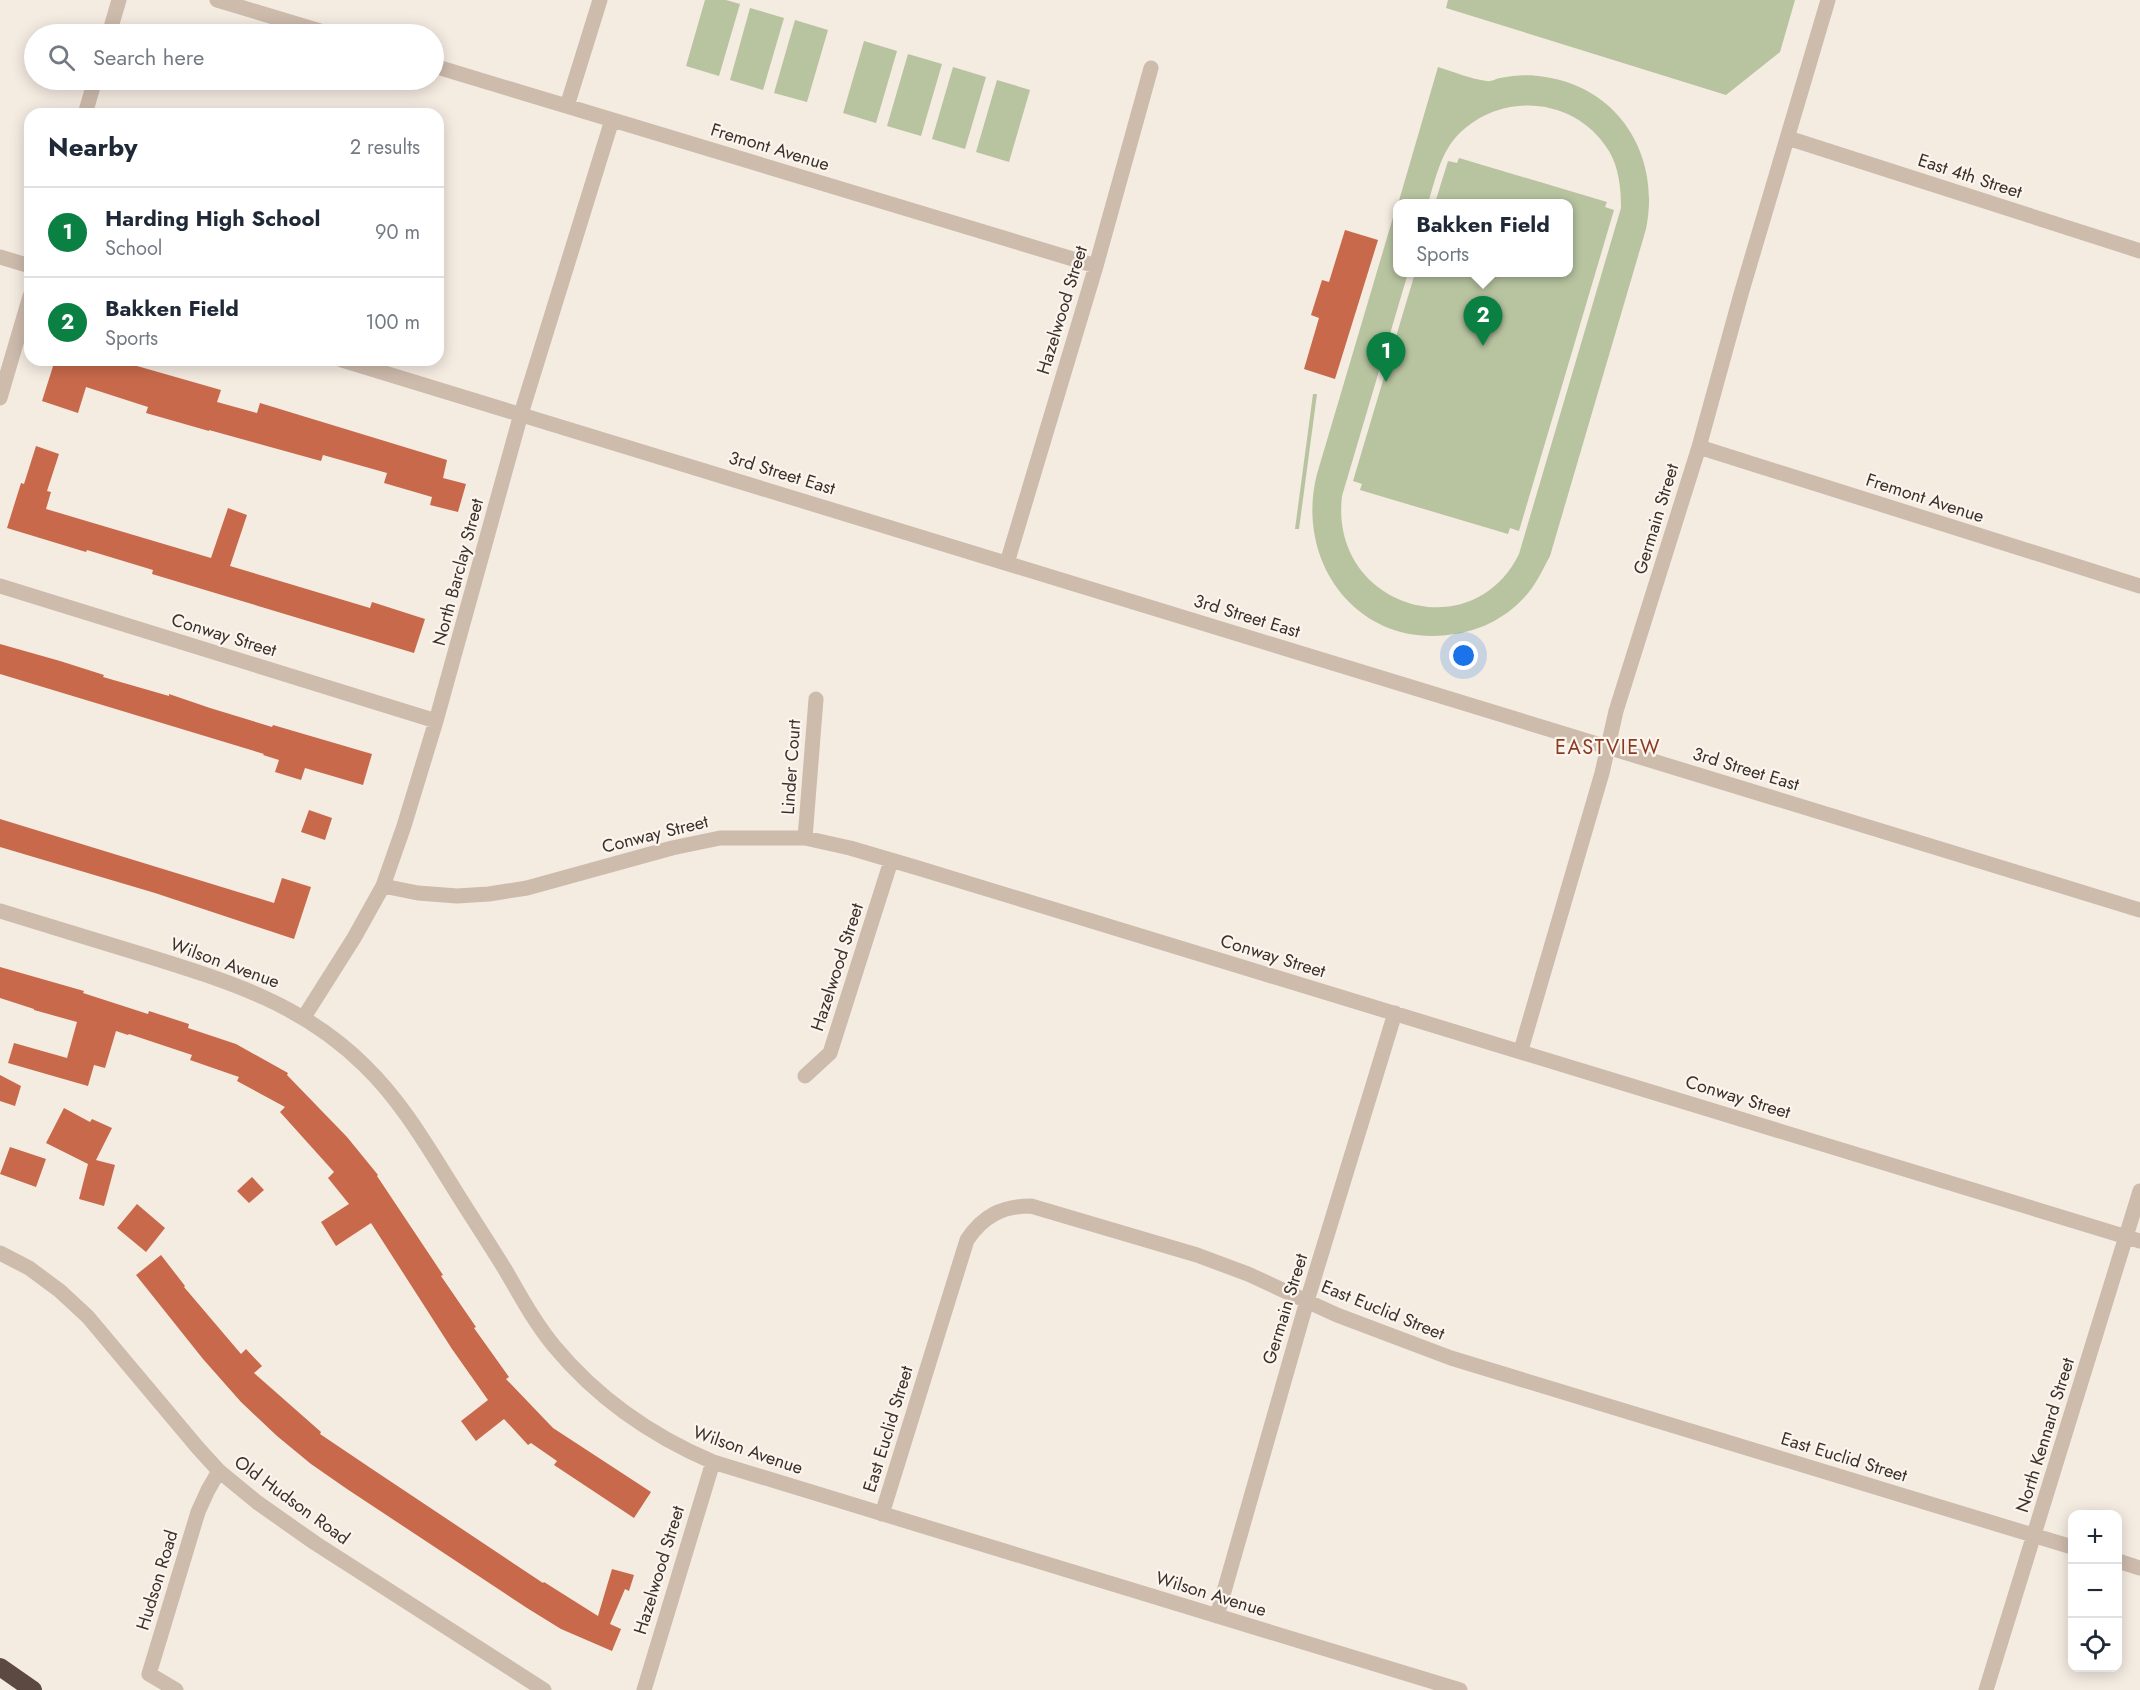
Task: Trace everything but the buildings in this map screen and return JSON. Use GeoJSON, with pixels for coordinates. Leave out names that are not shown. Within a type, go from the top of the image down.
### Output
{"type":"FeatureCollection","features":[{"type":"Feature","properties":{"kind":"highway"},"geometry":{"type":"LineString","coordinates":[[0,1667],[33,1690]]}},
{"type":"Feature","properties":{"kind":"street"},"geometry":{"type":"LineString","coordinates":[[112,24],[120,0]]}},
{"type":"Feature","properties":{"kind":"street"},"geometry":{"type":"LineString","coordinates":[[217,0],[297,24]]}},
{"type":"Feature","properties":{"kind":"street"},"geometry":{"type":"LineString","coordinates":[[567,106],[600,0]]}},
{"type":"Feature","properties":{"kind":"street","name":"Germain Street"},"geometry":{"type":"LineString","coordinates":[[1521,1050],[1608,747],[1616,711],[1699,447],[1741,294],[1828,0]]}},
{"type":"Feature","properties":{"kind":"street","name":"Hazelwood Street"},"geometry":{"type":"LineString","coordinates":[[1007,562],[1151,68]]}},
{"type":"Feature","properties":{"kind":"street","name":"Fremont Avenue"},"geometry":{"type":"LineString","coordinates":[[444,69],[1095,266]]}},
{"type":"Feature","properties":{"kind":"street"},"geometry":{"type":"LineString","coordinates":[[87,108],[92,90]]}},
{"type":"Feature","properties":{"kind":"street","name":"North Barclay Street"},"geometry":{"type":"LineString","coordinates":[[304,1017],[354,938],[383,886],[404,826],[436,721],[521,414],[612,120]]}},
{"type":"Feature","properties":{"kind":"street","name":"East 4th Street"},"geometry":{"type":"LineString","coordinates":[[1788,138],[2140,251]]}},
{"type":"Feature","properties":{"kind":"street"},"geometry":{"type":"LineString","coordinates":[[0,257],[24,264]]}},
{"type":"Feature","properties":{"kind":"street"},"geometry":{"type":"LineString","coordinates":[[0,398],[24,316]]}},
{"type":"Feature","properties":{"kind":"street","name":"3rd Street East"},"geometry":{"type":"LineString","coordinates":[[362,366],[2140,910]]}},
{"type":"Feature","properties":{"kind":"street","name":"Fremont Avenue"},"geometry":{"type":"LineString","coordinates":[[1699,447],[2140,586]]}},
{"type":"Feature","properties":{"kind":"street","name":"Conway Street"},"geometry":{"type":"LineString","coordinates":[[0,586],[436,721]]}},
{"type":"Feature","properties":{"kind":"street","name":"Linder Court"},"geometry":{"type":"LineString","coordinates":[[805,838],[816,699]]}},
{"type":"Feature","properties":{"kind":"street","name":"Conway Street"},"geometry":{"type":"LineString","coordinates":[[383,886],[418,893],[457,896],[489,894],[527,888],[672,848],[720,838],[805,838],[850,848],[1521,1050],[2133,1239]]}},
{"type":"Feature","properties":{"kind":"street","name":"Hazelwood Street"},"geometry":{"type":"LineString","coordinates":[[805,1076],[830,1053],[891,861]]}},
{"type":"Feature","properties":{"kind":"street","name":"Wilson Avenue"},"geometry":{"type":"LineString","coordinates":[[0,911],[219,978],[264,996],[304,1017],[335,1040],[364,1065],[390,1093],[420,1134],[529,1313],[562,1354],[585,1379],[621,1410],[661,1437],[712,1462],[1460,1690]]}},
{"type":"Feature","properties":{"kind":"street","name":"Germain Street"},"geometry":{"type":"LineString","coordinates":[[1217,1616],[1307,1301],[1395,1013]]}},
{"type":"Feature","properties":{"kind":"street","name":"North Kennard Street"},"geometry":{"type":"LineString","coordinates":[[1986,1690],[2034,1535],[2133,1239],[2140,1191]]}},
{"type":"Feature","properties":{"kind":"street","name":"East Euclid Street"},"geometry":{"type":"LineString","coordinates":[[882,1514],[967,1240],[987,1217],[1016,1206],[1031,1206],[1197,1255],[1248,1274],[1337,1315],[1451,1358],[2068,1545]]}},
{"type":"Feature","properties":{"kind":"street","name":"Old Hudson Road"},"geometry":{"type":"LineString","coordinates":[[0,1253],[29,1269],[60,1291],[88,1317],[219,1471],[258,1503],[315,1543],[544,1690]]}},
{"type":"Feature","properties":{"kind":"street","name":"Hazelwood Street"},"geometry":{"type":"LineString","coordinates":[[644,1690],[712,1462]]}},
{"type":"Feature","properties":{"kind":"street","name":"Hudson Road"},"geometry":{"type":"LineString","coordinates":[[176,1690],[149,1674],[198,1512],[219,1471]]}},
{"type":"Feature","properties":{"kind":"street"},"geometry":{"type":"LineString","coordinates":[[2122,1562],[2140,1568]]}},
{"type":"Feature","properties":{"kind":"green space"},"geometry":{"type":"Polygon","coordinates":[[[705,0],[726,0],[740,4],[719,76],[686,66],[705,0]]]}},
{"type":"Feature","properties":{"kind":"green space"},"geometry":{"type":"Polygon","coordinates":[[[1448,0],[1795,0],[1780,52],[1726,95],[1446,8],[1448,0]]]}},
{"type":"Feature","properties":{"kind":"green space"},"geometry":{"type":"Polygon","coordinates":[[[750,8],[784,18],[763,90],[730,80],[750,8]]]}},
{"type":"Feature","properties":{"kind":"green space"},"geometry":{"type":"Polygon","coordinates":[[[795,20],[828,30],[807,102],[774,93],[795,20]]]}},
{"type":"Feature","properties":{"kind":"green space"},"geometry":{"type":"Polygon","coordinates":[[[864,41],[897,51],[876,123],[843,113],[864,41]]]}},
{"type":"Feature","properties":{"kind":"green space"},"geometry":{"type":"Polygon","coordinates":[[[908,54],[942,64],[921,136],[887,126],[908,54]]]}},
{"type":"Feature","properties":{"kind":"green space"},"geometry":{"type":"Polygon","coordinates":[[[953,67],[986,77],[965,149],[932,139],[953,67]]]}},
{"type":"Feature","properties":{"kind":"green space"},"geometry":{"type":"Polygon","coordinates":[[[1438,67],[1489,81],[1534,75],[1571,84],[1595,95],[1614,111],[1629,130],[1640,152],[1647,176],[1649,202],[1646,229],[1550,556],[1535,584],[1517,605],[1488,624],[1455,634],[1421,635],[1390,628],[1363,614],[1341,593],[1325,568],[1315,539],[1312,507],[1317,474],[1393,218],[1393,277],[1407,277],[1342,496],[1344,534],[1357,565],[1380,588],[1408,603],[1438,607],[1469,601],[1497,584],[1519,554],[1621,208],[1620,186],[1615,164],[1609,151],[1595,133],[1577,119],[1557,110],[1536,106],[1515,106],[1493,112],[1474,122],[1456,137],[1450,144],[1439,168],[1429,199],[1399,199],[1438,67]]]}},
{"type":"Feature","properties":{"kind":"green space"},"geometry":{"type":"Polygon","coordinates":[[[997,80],[1030,90],[1009,162],[976,152],[997,80]]]}},
{"type":"Feature","properties":{"kind":"green space"},"geometry":{"type":"Polygon","coordinates":[[[1459,158],[1607,202],[1605,207],[1614,210],[1519,531],[1510,528],[1508,534],[1360,490],[1362,484],[1353,481],[1414,277],[1573,277],[1573,199],[1436,199],[1448,161],[1457,163],[1459,158]]]}},
{"type":"Feature","properties":{"kind":"green space"},"geometry":{"type":"Polygon","coordinates":[[[1313,394],[1317,394],[1299,529],[1295,529],[1313,394]]]}},
{"type":"Feature","properties":{"kind":"place","name":"Bakken Field"},"geometry":{"type":"Point","coordinates":[1483,346]}},
{"type":"Feature","properties":{"kind":"place","name":"Harding High School"},"geometry":{"type":"Point","coordinates":[1386,382]}},
{"type":"Feature","properties":{"kind":"district","name":"EASTVIEW"},"geometry":{"type":"Point","coordinates":[1608,747]}}]}
